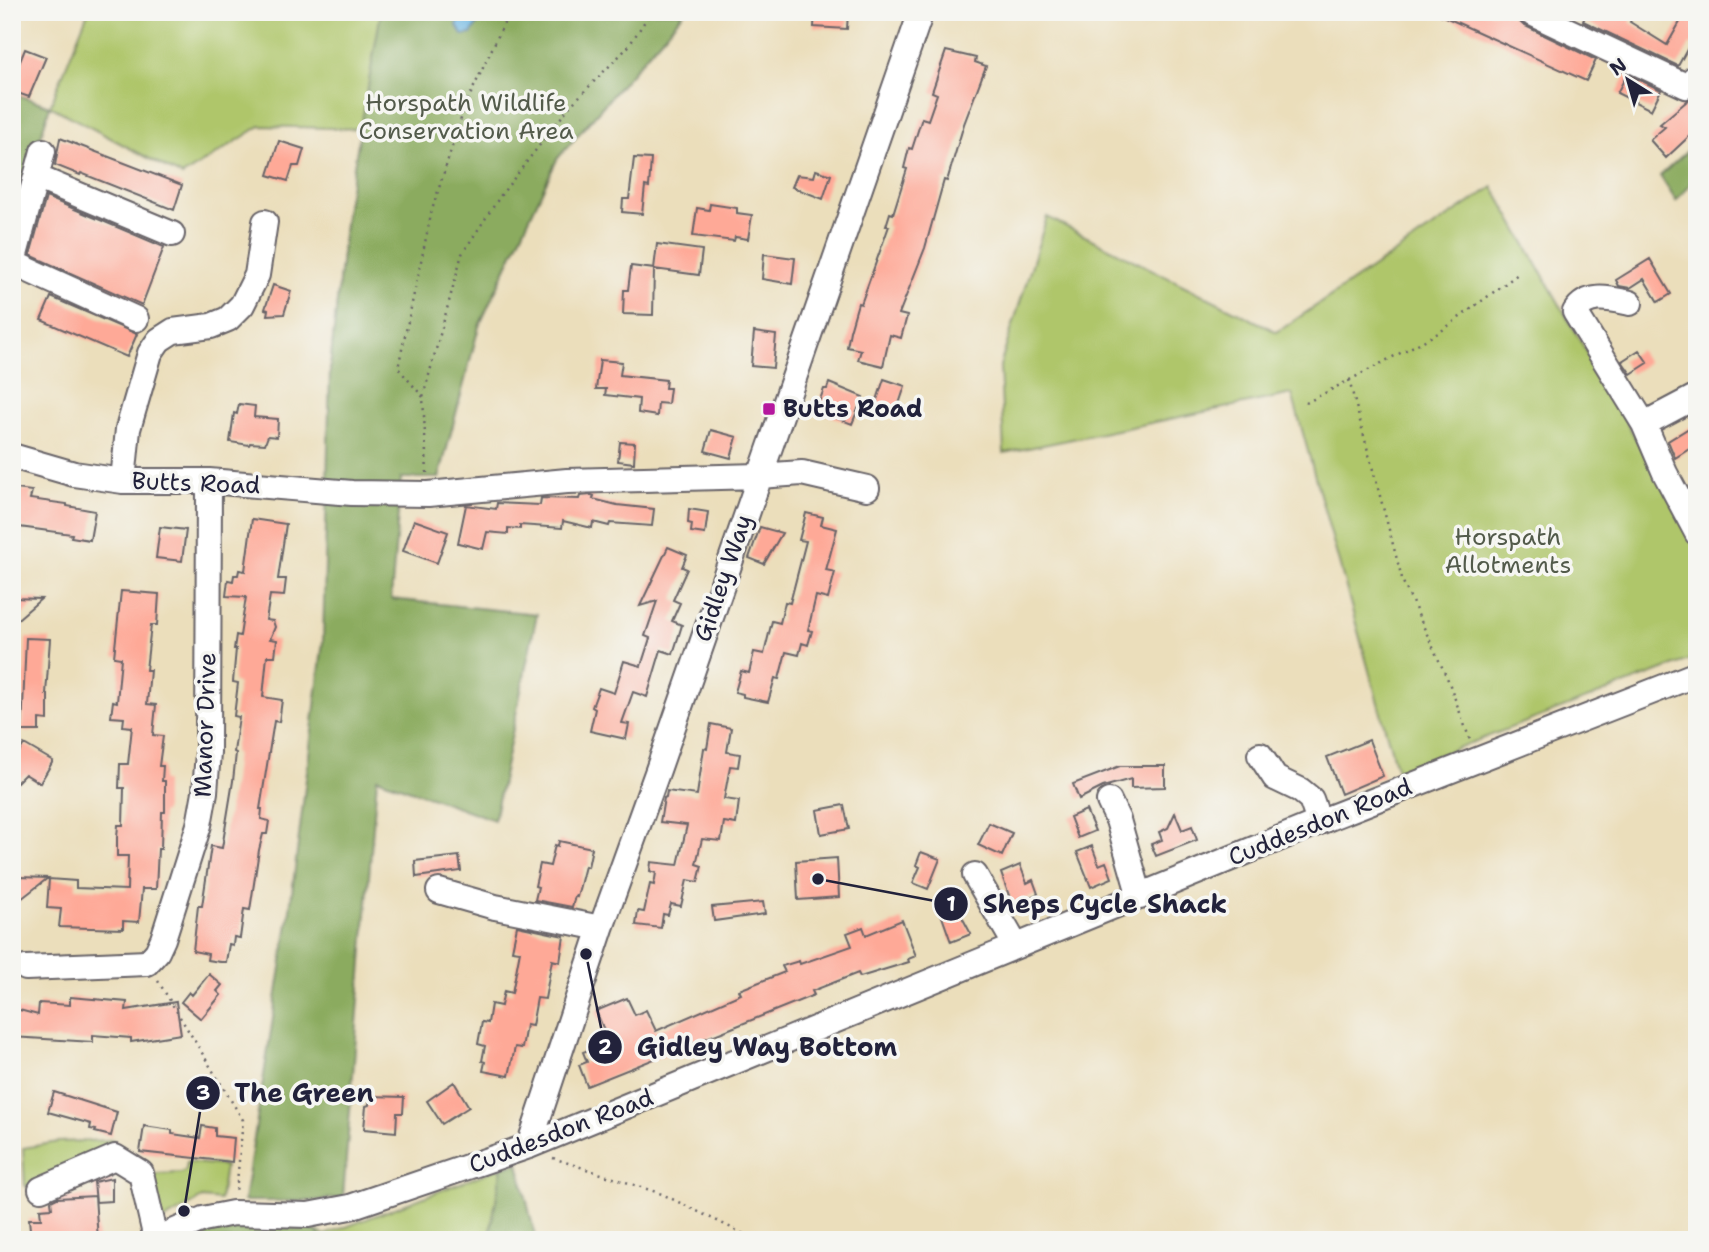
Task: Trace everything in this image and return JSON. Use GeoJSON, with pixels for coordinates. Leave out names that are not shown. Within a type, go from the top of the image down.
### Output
{"type":"FeatureCollection","features":[{"type":"Feature","properties":{"kind":"street","name":"Gidley Way"},"geometry":{"type":"LineString","coordinates":[[529,1146],[601,928],[921,12]]}},
{"type":"Feature","properties":{"kind":"street"},"geometry":{"type":"LineString","coordinates":[[1529,12],[1570,21],[1691,81]]}},
{"type":"Feature","properties":{"kind":"street"},"geometry":{"type":"LineString","coordinates":[[43,151],[13,265],[136,319]]}},
{"type":"Feature","properties":{"kind":"street"},"geometry":{"type":"LineString","coordinates":[[36,177],[172,234]]}},
{"type":"Feature","properties":{"kind":"street"},"geometry":{"type":"LineString","coordinates":[[123,481],[128,429],[150,354],[159,340],[173,331],[211,326],[228,319],[242,304],[257,275],[265,222]]}},
{"type":"Feature","properties":{"kind":"street"},"geometry":{"type":"LineString","coordinates":[[1630,303],[1598,298],[1579,306],[1575,312],[1644,424],[1665,473],[1697,533]]}},
{"type":"Feature","properties":{"kind":"street"},"geometry":{"type":"LineString","coordinates":[[1644,424],[1697,396]]}},
{"type":"Feature","properties":{"kind":"street","name":"Butts Road"},"geometry":{"type":"LineString","coordinates":[[12,456],[74,474],[123,481],[209,481],[352,493],[422,494],[567,481],[802,473],[867,488]]}},
{"type":"Feature","properties":{"kind":"street","name":"Manor Drive"},"geometry":{"type":"LineString","coordinates":[[147,963],[157,952],[163,939],[199,825],[205,792],[208,752],[209,481]]}},
{"type":"Feature","properties":{"kind":"street","name":"Cuddesdon Road"},"geometry":{"type":"LineString","coordinates":[[155,1239],[203,1219],[233,1213],[309,1215],[350,1207],[529,1146],[1319,822],[1697,674]]}},
{"type":"Feature","properties":{"kind":"street"},"geometry":{"type":"LineString","coordinates":[[1260,755],[1275,778],[1300,790],[1311,799],[1319,822]]}},
{"type":"Feature","properties":{"kind":"street"},"geometry":{"type":"LineString","coordinates":[[1121,811],[1140,897]]}},
{"type":"Feature","properties":{"kind":"street"},"geometry":{"type":"LineString","coordinates":[[975,875],[1016,946]]}},
{"type":"Feature","properties":{"kind":"street"},"geometry":{"type":"LineString","coordinates":[[439,891],[495,907],[601,928]]}},
{"type":"Feature","properties":{"kind":"street"},"geometry":{"type":"LineString","coordinates":[[26,968],[147,963]]}},
{"type":"Feature","properties":{"kind":"street"},"geometry":{"type":"LineString","coordinates":[[41,1189],[115,1157],[141,1173],[155,1239]]}},
{"type":"Feature","properties":{"kind":"path"},"geometry":{"type":"LineString","coordinates":[[423,397],[398,368],[432,210],[465,106],[507,17],[497,12]]}},
{"type":"Feature","properties":{"kind":"path"},"geometry":{"type":"LineString","coordinates":[[422,494],[423,397],[462,254],[501,195],[570,106],[628,47],[651,12]]}},
{"type":"Feature","properties":{"kind":"path"},"geometry":{"type":"LineString","coordinates":[[1306,403],[1440,332],[1518,274]]}},
{"type":"Feature","properties":{"kind":"path"},"geometry":{"type":"LineString","coordinates":[[1349,380],[1403,582],[1448,680],[1475,760]]}},
{"type":"Feature","properties":{"kind":"path"},"geometry":{"type":"LineString","coordinates":[[147,963],[243,1120],[233,1213]]}},
{"type":"Feature","properties":{"kind":"path"},"geometry":{"type":"LineString","coordinates":[[529,1146],[542,1155],[662,1194],[756,1240]]}},
{"type":"Feature","properties":{"kind":"green space","name":"Horspath Wildlife Conservation Area"},"geometry":{"type":"Polygon","coordinates":[[[88,12],[684,12],[557,159],[479,326],[439,478],[330,368],[347,206],[362,129],[260,126],[182,176],[50,106],[88,12]]]}},
{"type":"Feature","properties":{"kind":"green space"},"geometry":{"type":"Polygon","coordinates":[[[381,12],[459,12],[457,25],[484,18],[485,12],[684,12],[557,159],[479,326],[439,478],[401,478],[391,599],[537,614],[494,820],[377,778],[343,1197],[313,1201],[244,1201],[289,917],[323,641],[330,368],[347,206],[381,12]]]}},
{"type":"Feature","properties":{"kind":"green space"},"geometry":{"type":"Polygon","coordinates":[[[12,93],[50,106],[12,231],[12,93]]]}},
{"type":"Feature","properties":{"kind":"green space"},"geometry":{"type":"Polygon","coordinates":[[[1697,142],[1697,176],[1676,201],[1660,176],[1697,142]]]}},
{"type":"Feature","properties":{"kind":"green space","name":"Horspath Allotments"},"geometry":{"type":"Polygon","coordinates":[[[1493,187],[1697,546],[1697,657],[1397,771],[1292,394],[1004,453],[1000,366],[1047,217],[1277,332],[1493,187]]]}},
{"type":"Feature","properties":{"kind":"green space"},"geometry":{"type":"Polygon","coordinates":[[[114,1140],[113,1153],[25,1187],[23,1148],[58,1142],[114,1140]]]}},
{"type":"Feature","properties":{"kind":"green space"},"geometry":{"type":"Polygon","coordinates":[[[187,1162],[225,1166],[220,1200],[202,1198],[159,1223],[150,1180],[157,1174],[181,1173],[186,1170],[187,1162]]]}},
{"type":"Feature","properties":{"kind":"green space"},"geometry":{"type":"Polygon","coordinates":[[[518,1163],[536,1240],[489,1240],[502,1167],[518,1163]]]}},
{"type":"Feature","properties":{"kind":"green space"},"geometry":{"type":"Polygon","coordinates":[[[502,1167],[489,1240],[322,1240],[316,1231],[325,1235],[502,1167]]]}},
{"type":"Feature","properties":{"kind":"green space"},"geometry":{"type":"Polygon","coordinates":[[[232,1221],[316,1231],[322,1240],[205,1240],[210,1229],[232,1221]]]}},
{"type":"Feature","properties":{"kind":"water"},"geometry":{"type":"Polygon","coordinates":[[[459,12],[485,12],[471,34],[462,35],[457,25],[459,12]]]}},
{"type":"Feature","properties":{"kind":"building"},"geometry":{"type":"Polygon","coordinates":[[[815,12],[848,12],[847,29],[814,27],[815,12]]]}},
{"type":"Feature","properties":{"kind":"building"},"geometry":{"type":"Polygon","coordinates":[[[1434,12],[1504,12],[1523,25],[1596,60],[1586,81],[1434,12]]]}},
{"type":"Feature","properties":{"kind":"building"},"geometry":{"type":"Polygon","coordinates":[[[1587,12],[1635,12],[1630,22],[1667,45],[1684,15],[1697,23],[1697,47],[1690,44],[1678,66],[1583,21],[1587,12]]]}},
{"type":"Feature","properties":{"kind":"building"},"geometry":{"type":"Polygon","coordinates":[[[25,49],[46,57],[29,97],[12,91],[12,81],[25,49]]]}},
{"type":"Feature","properties":{"kind":"building"},"geometry":{"type":"Polygon","coordinates":[[[946,51],[976,58],[975,62],[986,66],[964,124],[947,181],[944,180],[925,248],[899,314],[907,316],[901,338],[890,335],[883,366],[858,360],[861,350],[847,347],[850,331],[858,303],[861,304],[889,226],[886,226],[890,213],[893,214],[907,169],[904,168],[909,148],[912,149],[922,118],[928,120],[937,94],[932,92],[946,51]]]}},
{"type":"Feature","properties":{"kind":"building"},"geometry":{"type":"Polygon","coordinates":[[[1627,74],[1661,90],[1651,110],[1617,93],[1627,74]]]}},
{"type":"Feature","properties":{"kind":"building"},"geometry":{"type":"Polygon","coordinates":[[[1697,96],[1697,129],[1666,158],[1650,140],[1665,127],[1660,124],[1697,96]]]}},
{"type":"Feature","properties":{"kind":"building"},"geometry":{"type":"Polygon","coordinates":[[[60,138],[182,185],[174,210],[55,165],[60,138]]]}},
{"type":"Feature","properties":{"kind":"building"},"geometry":{"type":"Polygon","coordinates":[[[279,141],[304,149],[299,166],[293,166],[288,181],[268,175],[279,141]]]}},
{"type":"Feature","properties":{"kind":"building"},"geometry":{"type":"Polygon","coordinates":[[[634,158],[651,159],[649,187],[645,186],[642,214],[622,212],[623,199],[629,199],[634,158]]]}},
{"type":"Feature","properties":{"kind":"building"},"geometry":{"type":"Polygon","coordinates":[[[816,170],[831,175],[823,199],[792,187],[797,175],[814,177],[816,170]]]}},
{"type":"Feature","properties":{"kind":"building"},"geometry":{"type":"Polygon","coordinates":[[[46,197],[164,247],[142,305],[30,255],[46,197]]]}},
{"type":"Feature","properties":{"kind":"building"},"geometry":{"type":"Polygon","coordinates":[[[710,204],[737,208],[737,213],[752,215],[748,239],[735,237],[734,241],[693,236],[697,208],[709,210],[710,204]]]}},
{"type":"Feature","properties":{"kind":"building"},"geometry":{"type":"Polygon","coordinates":[[[657,244],[702,250],[699,275],[654,269],[657,244]]]}},
{"type":"Feature","properties":{"kind":"building"},"geometry":{"type":"Polygon","coordinates":[[[764,254],[795,258],[792,284],[762,279],[764,254]]]}},
{"type":"Feature","properties":{"kind":"building"},"geometry":{"type":"Polygon","coordinates":[[[1650,259],[1671,294],[1658,302],[1644,279],[1630,288],[1619,286],[1616,280],[1650,259]]]}},
{"type":"Feature","properties":{"kind":"building"},"geometry":{"type":"Polygon","coordinates":[[[631,266],[654,269],[653,315],[623,314],[624,290],[628,290],[631,266]]]}},
{"type":"Feature","properties":{"kind":"building"},"geometry":{"type":"Polygon","coordinates":[[[273,285],[291,291],[284,314],[267,315],[268,310],[265,309],[273,285]]]}},
{"type":"Feature","properties":{"kind":"building"},"geometry":{"type":"Polygon","coordinates":[[[51,297],[137,334],[127,357],[41,320],[51,297]]]}},
{"type":"Feature","properties":{"kind":"building"},"geometry":{"type":"Polygon","coordinates":[[[754,332],[776,335],[773,368],[751,366],[754,332]]]}},
{"type":"Feature","properties":{"kind":"building"},"geometry":{"type":"Polygon","coordinates":[[[1639,350],[1648,363],[1631,374],[1622,361],[1639,350]]]}},
{"type":"Feature","properties":{"kind":"building"},"geometry":{"type":"Polygon","coordinates":[[[600,360],[622,362],[620,375],[666,380],[665,388],[670,388],[668,404],[658,403],[657,416],[638,413],[639,399],[605,395],[606,389],[596,389],[600,360]]]}},
{"type":"Feature","properties":{"kind":"building"},"geometry":{"type":"Polygon","coordinates":[[[884,379],[905,386],[896,413],[875,406],[884,379]]]}},
{"type":"Feature","properties":{"kind":"building"},"geometry":{"type":"Polygon","coordinates":[[[829,383],[863,397],[852,424],[816,410],[829,383]]]}},
{"type":"Feature","properties":{"kind":"building"},"geometry":{"type":"Polygon","coordinates":[[[239,404],[255,406],[254,417],[278,419],[277,437],[268,436],[265,444],[230,442],[234,413],[237,414],[239,404]]]}},
{"type":"Feature","properties":{"kind":"building"},"geometry":{"type":"Polygon","coordinates":[[[1697,423],[1697,444],[1675,458],[1668,441],[1697,423]]]}},
{"type":"Feature","properties":{"kind":"building"},"geometry":{"type":"Polygon","coordinates":[[[711,430],[737,437],[731,458],[705,451],[711,430]]]}},
{"type":"Feature","properties":{"kind":"building"},"geometry":{"type":"Polygon","coordinates":[[[620,442],[635,443],[634,463],[618,461],[620,442]]]}},
{"type":"Feature","properties":{"kind":"building"},"geometry":{"type":"Polygon","coordinates":[[[16,489],[32,491],[30,499],[95,511],[90,540],[71,537],[72,534],[12,526],[12,497],[16,489]]]}},
{"type":"Feature","properties":{"kind":"building"},"geometry":{"type":"Polygon","coordinates":[[[580,496],[594,496],[593,499],[617,505],[654,509],[652,526],[610,523],[609,526],[593,522],[592,528],[563,521],[562,528],[520,525],[520,529],[508,528],[508,534],[487,532],[483,549],[458,543],[466,505],[496,509],[497,503],[540,505],[541,498],[579,499],[580,496]]]}},
{"type":"Feature","properties":{"kind":"building"},"geometry":{"type":"Polygon","coordinates":[[[689,509],[708,512],[705,534],[691,532],[692,524],[688,523],[689,509]]]}},
{"type":"Feature","properties":{"kind":"building"},"geometry":{"type":"Polygon","coordinates":[[[806,513],[823,517],[821,525],[837,529],[826,570],[835,572],[828,599],[816,596],[808,630],[812,631],[808,645],[802,643],[799,655],[786,652],[779,679],[775,678],[768,702],[743,697],[743,694],[735,692],[741,671],[749,673],[754,652],[764,654],[772,621],[780,623],[785,602],[790,603],[806,541],[799,540],[806,513]]]}},
{"type":"Feature","properties":{"kind":"building"},"geometry":{"type":"Polygon","coordinates":[[[252,519],[286,524],[278,579],[286,579],[284,596],[270,595],[266,620],[273,621],[275,627],[270,639],[277,640],[275,656],[267,656],[263,697],[282,700],[279,722],[274,721],[260,809],[261,819],[269,821],[267,834],[263,834],[259,850],[250,910],[244,909],[240,938],[234,937],[233,945],[229,944],[226,962],[220,962],[207,960],[208,954],[193,951],[198,906],[202,906],[211,846],[222,848],[233,781],[239,717],[234,716],[238,683],[233,682],[234,649],[236,635],[240,636],[246,597],[226,596],[228,580],[233,581],[239,570],[245,571],[252,519]]]}},
{"type":"Feature","properties":{"kind":"building"},"geometry":{"type":"Polygon","coordinates":[[[414,520],[448,532],[437,563],[403,551],[414,520]]]}},
{"type":"Feature","properties":{"kind":"building"},"geometry":{"type":"Polygon","coordinates":[[[160,527],[186,530],[182,561],[156,558],[160,527]]]}},
{"type":"Feature","properties":{"kind":"building"},"geometry":{"type":"Polygon","coordinates":[[[760,527],[782,533],[764,564],[749,558],[760,527]]]}},
{"type":"Feature","properties":{"kind":"building"},"geometry":{"type":"Polygon","coordinates":[[[668,547],[687,555],[682,567],[687,569],[673,600],[680,603],[672,621],[682,625],[673,654],[661,650],[647,697],[633,692],[622,723],[629,724],[626,739],[590,731],[595,709],[592,707],[599,688],[614,693],[624,661],[641,666],[650,638],[645,636],[657,601],[640,606],[668,547]]]}},
{"type":"Feature","properties":{"kind":"building"},"geometry":{"type":"Polygon","coordinates":[[[121,591],[159,594],[157,625],[151,625],[146,670],[150,670],[147,704],[156,705],[153,735],[163,736],[159,766],[163,766],[162,781],[165,781],[165,812],[162,812],[156,889],[142,889],[139,922],[123,921],[123,929],[59,927],[61,909],[47,908],[49,879],[76,881],[76,888],[127,890],[128,856],[117,856],[117,838],[118,825],[123,825],[124,788],[119,788],[120,764],[128,764],[132,727],[123,726],[124,718],[111,717],[113,701],[117,702],[121,658],[114,657],[121,591]]]}},
{"type":"Feature","properties":{"kind":"building"},"geometry":{"type":"Polygon","coordinates":[[[12,598],[41,599],[12,624],[12,598]]]}},
{"type":"Feature","properties":{"kind":"building"},"geometry":{"type":"Polygon","coordinates":[[[26,638],[50,639],[46,694],[48,720],[39,719],[39,731],[22,731],[26,638]]]}},
{"type":"Feature","properties":{"kind":"building"},"geometry":{"type":"Polygon","coordinates":[[[711,724],[731,728],[727,752],[740,754],[738,767],[730,766],[724,799],[739,801],[736,824],[724,822],[721,841],[702,839],[696,864],[702,866],[698,882],[687,880],[681,906],[671,904],[668,915],[663,914],[661,928],[636,925],[638,911],[644,912],[650,884],[654,885],[656,873],[650,871],[651,862],[678,865],[687,825],[660,822],[664,798],[667,791],[697,795],[704,748],[707,749],[711,724]]]}},
{"type":"Feature","properties":{"kind":"building"},"geometry":{"type":"Polygon","coordinates":[[[1369,740],[1383,776],[1341,794],[1327,757],[1369,740]]]}},
{"type":"Feature","properties":{"kind":"building"},"geometry":{"type":"Polygon","coordinates":[[[24,744],[53,761],[40,783],[25,774],[12,787],[12,764],[24,744]]]}},
{"type":"Feature","properties":{"kind":"building"},"geometry":{"type":"Polygon","coordinates":[[[1120,766],[1165,766],[1165,787],[1131,788],[1131,779],[1103,787],[1079,799],[1073,784],[1120,766]]]}},
{"type":"Feature","properties":{"kind":"building"},"geometry":{"type":"Polygon","coordinates":[[[844,805],[849,829],[821,834],[817,810],[844,805]]]}},
{"type":"Feature","properties":{"kind":"building"},"geometry":{"type":"Polygon","coordinates":[[[1086,810],[1095,831],[1078,838],[1070,817],[1086,810]]]}},
{"type":"Feature","properties":{"kind":"building"},"geometry":{"type":"Polygon","coordinates":[[[1175,813],[1182,830],[1192,826],[1197,840],[1156,856],[1151,844],[1162,840],[1159,832],[1168,828],[1175,813]]]}},
{"type":"Feature","properties":{"kind":"building"},"geometry":{"type":"Polygon","coordinates":[[[989,823],[1012,833],[1002,856],[978,845],[989,823]]]}},
{"type":"Feature","properties":{"kind":"building"},"geometry":{"type":"Polygon","coordinates":[[[559,841],[592,848],[588,867],[585,866],[572,907],[535,900],[540,864],[550,866],[555,845],[558,846],[559,841]]]}},
{"type":"Feature","properties":{"kind":"building"},"geometry":{"type":"Polygon","coordinates":[[[1092,846],[1099,865],[1106,862],[1112,878],[1091,887],[1077,852],[1092,846]]]}},
{"type":"Feature","properties":{"kind":"building"},"geometry":{"type":"Polygon","coordinates":[[[921,852],[940,859],[928,889],[913,883],[920,867],[916,865],[921,852]]]}},
{"type":"Feature","properties":{"kind":"building"},"geometry":{"type":"Polygon","coordinates":[[[459,856],[461,871],[416,877],[415,861],[459,856]]]}},
{"type":"Feature","properties":{"kind":"building"},"geometry":{"type":"Polygon","coordinates":[[[837,858],[839,897],[798,900],[796,861],[837,858]]]}},
{"type":"Feature","properties":{"kind":"building"},"geometry":{"type":"Polygon","coordinates":[[[1020,865],[1027,883],[1033,880],[1038,894],[1012,904],[1001,873],[1020,865]]]}},
{"type":"Feature","properties":{"kind":"building"},"geometry":{"type":"Polygon","coordinates":[[[18,877],[48,878],[12,906],[12,882],[18,877]]]}},
{"type":"Feature","properties":{"kind":"building"},"geometry":{"type":"Polygon","coordinates":[[[763,902],[765,914],[714,921],[712,907],[763,902]]]}},
{"type":"Feature","properties":{"kind":"building"},"geometry":{"type":"Polygon","coordinates":[[[954,902],[971,934],[951,942],[939,908],[954,902]]]}},
{"type":"Feature","properties":{"kind":"building"},"geometry":{"type":"Polygon","coordinates":[[[902,920],[916,956],[908,959],[909,962],[860,977],[858,973],[812,991],[814,995],[587,1086],[579,1065],[587,1062],[583,1052],[609,1042],[596,1011],[627,998],[635,1015],[646,1010],[656,1031],[741,994],[739,990],[785,972],[782,966],[799,961],[800,964],[852,946],[847,933],[863,927],[866,935],[902,920]]]}},
{"type":"Feature","properties":{"kind":"building"},"geometry":{"type":"Polygon","coordinates":[[[517,926],[564,936],[560,962],[552,960],[545,999],[537,998],[532,1026],[526,1025],[522,1048],[515,1047],[509,1076],[483,1071],[485,1046],[478,1044],[482,1022],[488,1023],[491,1004],[501,1006],[504,991],[512,993],[520,951],[512,950],[517,926]]]}},
{"type":"Feature","properties":{"kind":"building"},"geometry":{"type":"Polygon","coordinates":[[[209,974],[222,985],[217,991],[221,995],[201,1019],[181,1002],[189,992],[192,995],[209,974]]]}},
{"type":"Feature","properties":{"kind":"building"},"geometry":{"type":"Polygon","coordinates":[[[70,997],[127,1002],[126,1010],[176,1002],[181,1034],[131,1042],[131,1038],[93,1035],[93,1042],[12,1037],[12,1008],[38,1015],[39,1003],[70,1005],[70,997]]]}},
{"type":"Feature","properties":{"kind":"building"},"geometry":{"type":"Polygon","coordinates":[[[454,1082],[469,1107],[442,1124],[427,1101],[454,1082]]]}},
{"type":"Feature","properties":{"kind":"building"},"geometry":{"type":"Polygon","coordinates":[[[54,1092],[117,1112],[111,1136],[90,1129],[91,1124],[48,1112],[54,1092]]]}},
{"type":"Feature","properties":{"kind":"building"},"geometry":{"type":"Polygon","coordinates":[[[370,1096],[404,1097],[403,1113],[397,1113],[396,1132],[364,1129],[366,1106],[369,1105],[370,1096]]]}},
{"type":"Feature","properties":{"kind":"building"},"geometry":{"type":"Polygon","coordinates":[[[144,1126],[200,1138],[202,1126],[215,1128],[215,1136],[234,1138],[232,1162],[140,1152],[144,1126]]]}},
{"type":"Feature","properties":{"kind":"building"},"geometry":{"type":"Polygon","coordinates":[[[112,1178],[112,1201],[96,1202],[94,1182],[112,1178]]]}},
{"type":"Feature","properties":{"kind":"building"},"geometry":{"type":"Polygon","coordinates":[[[95,1196],[98,1240],[31,1240],[29,1219],[41,1219],[40,1209],[52,1208],[51,1201],[57,1198],[95,1196]]]}},
{"type":"Feature","properties":{"kind":"waterway"},"geometry":{"type":"LineString","coordinates":[[451,12],[459,14]]}},
{"type":"Feature","properties":{"kind":"place","name":"Butts Road"},"geometry":{"type":"Point","coordinates":[769,409]}},
{"type":"Feature","properties":{"kind":"place","name":"Sheps Cycle Shack"},"geometry":{"type":"Point","coordinates":[818,879]}},
{"type":"Feature","properties":{"kind":"place","name":"Gidley Way Bottom"},"geometry":{"type":"Point","coordinates":[586,954]}},
{"type":"Feature","properties":{"kind":"place","name":"The Green"},"geometry":{"type":"Point","coordinates":[184,1211]}}]}
